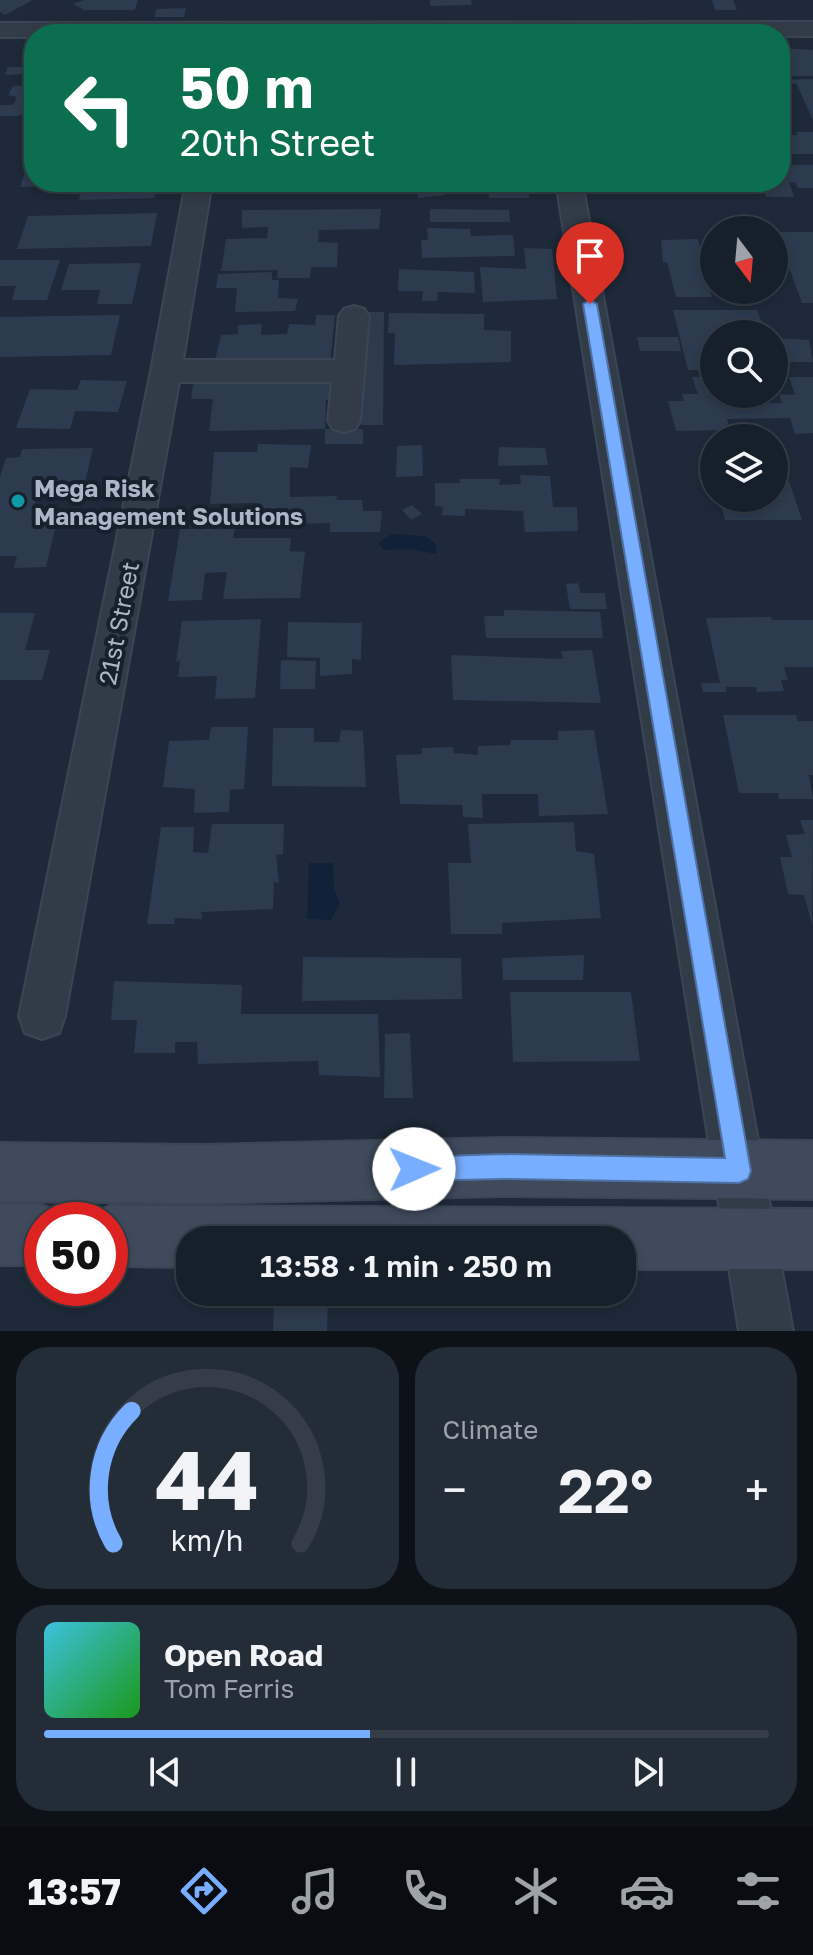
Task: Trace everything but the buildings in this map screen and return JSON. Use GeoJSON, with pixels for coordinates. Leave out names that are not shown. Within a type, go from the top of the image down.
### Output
{"type":"FeatureCollection","features":[{"type":"Feature","properties":{"kind":"main road"},"geometry":{"type":"LineString","coordinates":[[0,1172],[205,1174],[503,1167],[813,1170]]}},
{"type":"Feature","properties":{"kind":"main road"},"geometry":{"type":"LineString","coordinates":[[0,1235],[24,1235]]}},
{"type":"Feature","properties":{"kind":"main road"},"geometry":{"type":"LineString","coordinates":[[128,1236],[813,1239]]}},
{"type":"Feature","properties":{"kind":"street"},"geometry":{"type":"LineString","coordinates":[[790,29],[813,29]]}},
{"type":"Feature","properties":{"kind":"street"},"geometry":{"type":"LineString","coordinates":[[0,30],[24,30]]}},
{"type":"Feature","properties":{"kind":"street","name":"21st Street"},"geometry":{"type":"LineString","coordinates":[[42,1016],[166,371],[197,192]]}},
{"type":"Feature","properties":{"kind":"street"},"geometry":{"type":"LineString","coordinates":[[571,192],[766,1331]]}},
{"type":"Feature","properties":{"kind":"street"},"geometry":{"type":"LineString","coordinates":[[344,421],[354,316]]}},
{"type":"Feature","properties":{"kind":"street"},"geometry":{"type":"LineString","coordinates":[[166,371],[349,371]]}},
{"type":"Feature","properties":{"kind":"water"},"geometry":{"type":"Polygon","coordinates":[[[392,534],[425,536],[435,543],[437,554],[410,549],[384,550],[378,543],[392,534]]]}},
{"type":"Feature","properties":{"kind":"water"},"geometry":{"type":"Polygon","coordinates":[[[309,863],[333,863],[334,888],[340,904],[331,920],[307,919],[309,863]]]}},
{"type":"Feature","properties":{"kind":"place","name":"Mega Risk Management Solutions"},"geometry":{"type":"Point","coordinates":[18,501]}},
{"type":"Feature","properties":{"kind":"route"},"geometry":{"type":"LineString","coordinates":[[414,1169],[503,1167],[739,1171],[590,304]]}}]}
